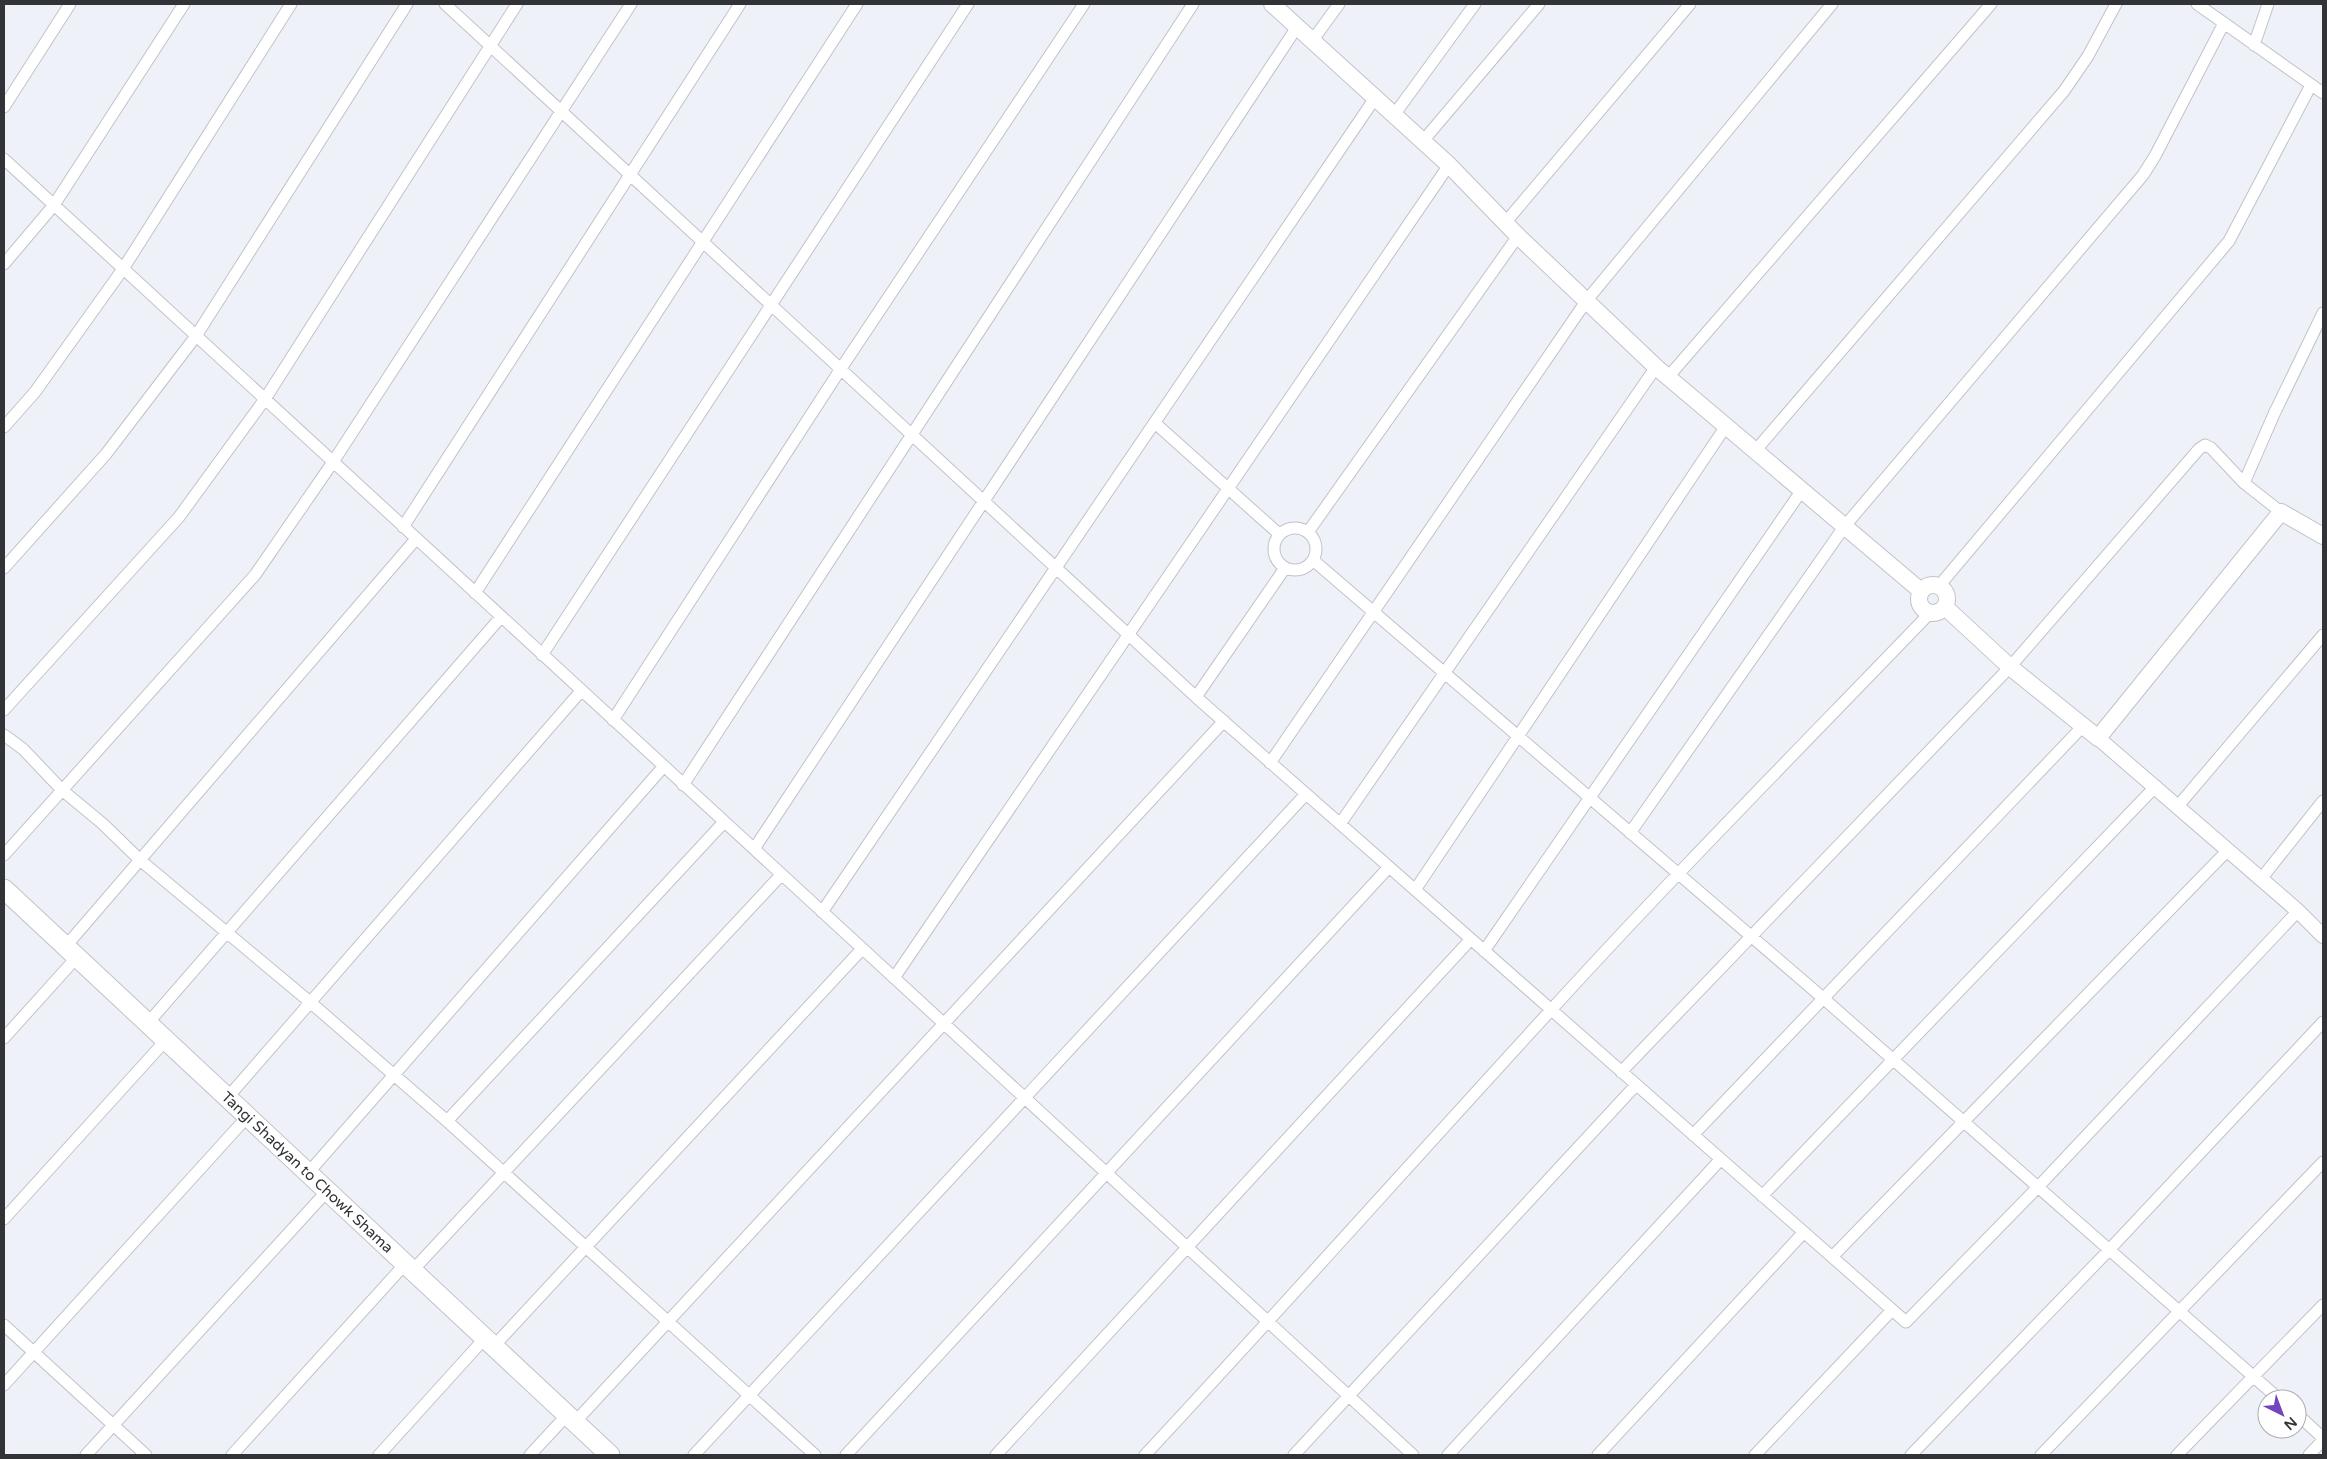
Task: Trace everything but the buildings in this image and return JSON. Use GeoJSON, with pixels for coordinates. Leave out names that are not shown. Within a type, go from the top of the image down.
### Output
{"type":"FeatureCollection","features":[{"type":"Feature","properties":{"kind":"main road"},"geometry":{"type":"LineString","coordinates":[[1272,4],[1450,165],[1518,236],[1663,371],[1921,591]]}},
{"type":"Feature","properties":{"kind":"main road"},"geometry":{"type":"LineString","coordinates":[[1937,610],[1947,597],[1943,588],[1929,585],[1921,591],[1919,596],[1921,607],[1937,610],[2098,738],[2281,512],[2323,536]]}},
{"type":"Feature","properties":{"kind":"main road","name":"Tangi Shadyan to Chowk Shama"},"geometry":{"type":"LineString","coordinates":[[4,889],[610,1455]]}},
{"type":"Feature","properties":{"kind":"street"},"geometry":{"type":"LineString","coordinates":[[4,107],[70,4]]}},
{"type":"Feature","properties":{"kind":"street"},"geometry":{"type":"LineString","coordinates":[[4,264],[54,205],[184,4]]}},
{"type":"Feature","properties":{"kind":"street"},"geometry":{"type":"LineString","coordinates":[[4,427],[35,392],[123,269],[291,4]]}},
{"type":"Feature","properties":{"kind":"street"},"geometry":{"type":"LineString","coordinates":[[4,568],[106,454],[196,336],[407,4]]}},
{"type":"Feature","properties":{"kind":"street"},"geometry":{"type":"LineString","coordinates":[[444,4],[1196,698],[1906,1322],[2038,1187],[2298,910]]}},
{"type":"Feature","properties":{"kind":"street"},"geometry":{"type":"LineString","coordinates":[[4,710],[179,517],[264,399],[517,4]]}},
{"type":"Feature","properties":{"kind":"street"},"geometry":{"type":"LineString","coordinates":[[4,855],[255,575],[333,462],[631,4]]}},
{"type":"Feature","properties":{"kind":"street"},"geometry":{"type":"LineString","coordinates":[[404,527],[740,4]]}},
{"type":"Feature","properties":{"kind":"street"},"geometry":{"type":"LineString","coordinates":[[475,593],[856,4]]}},
{"type":"Feature","properties":{"kind":"street"},"geometry":{"type":"LineString","coordinates":[[542,655],[968,4]]}},
{"type":"Feature","properties":{"kind":"street"},"geometry":{"type":"LineString","coordinates":[[613,720],[840,370],[1084,4]]}},
{"type":"Feature","properties":{"kind":"street"},"geometry":{"type":"LineString","coordinates":[[683,785],[1193,4]]}},
{"type":"Feature","properties":{"kind":"street"},"geometry":{"type":"LineString","coordinates":[[1312,41],[1339,4]]}},
{"type":"Feature","properties":{"kind":"street"},"geometry":{"type":"LineString","coordinates":[[1394,115],[1475,4]]}},
{"type":"Feature","properties":{"kind":"street"},"geometry":{"type":"LineString","coordinates":[[1423,141],[1539,4]]}},
{"type":"Feature","properties":{"kind":"street"},"geometry":{"type":"LineString","coordinates":[[1505,223],[1690,4]]}},
{"type":"Feature","properties":{"kind":"street"},"geometry":{"type":"LineString","coordinates":[[1270,763],[1587,300],[1832,4]]}},
{"type":"Feature","properties":{"kind":"street"},"geometry":{"type":"LineString","coordinates":[[1340,824],[1444,673],[1663,371],[1991,4]]}},
{"type":"Feature","properties":{"kind":"street"},"geometry":{"type":"LineString","coordinates":[[1756,450],[2064,91],[2088,56],[2116,4]]}},
{"type":"Feature","properties":{"kind":"street"},"geometry":{"type":"LineString","coordinates":[[2197,4],[2323,93]]}},
{"type":"Feature","properties":{"kind":"street"},"geometry":{"type":"LineString","coordinates":[[2254,45],[2268,4]]}},
{"type":"Feature","properties":{"kind":"street"},"geometry":{"type":"LineString","coordinates":[[1630,833],[1844,527],[2124,194],[2143,175],[2155,156],[2224,24]]}},
{"type":"Feature","properties":{"kind":"street"},"geometry":{"type":"LineString","coordinates":[[754,849],[1297,27]]}},
{"type":"Feature","properties":{"kind":"street"},"geometry":{"type":"LineString","coordinates":[[1939,586],[2230,241],[2311,85]]}},
{"type":"Feature","properties":{"kind":"street"},"geometry":{"type":"LineString","coordinates":[[822,912],[1375,98]]}},
{"type":"Feature","properties":{"kind":"street"},"geometry":{"type":"LineString","coordinates":[[4,159],[1268,1323],[1414,1455]]}},
{"type":"Feature","properties":{"kind":"street"},"geometry":{"type":"LineString","coordinates":[[894,978],[1450,165]]}},
{"type":"Feature","properties":{"kind":"street"},"geometry":{"type":"LineString","coordinates":[[1308,532],[1518,236]]}},
{"type":"Feature","properties":{"kind":"street"},"geometry":{"type":"LineString","coordinates":[[2244,483],[2274,414],[2323,313]]}},
{"type":"Feature","properties":{"kind":"street"},"geometry":{"type":"LineString","coordinates":[[1155,423],[1279,534]]}},
{"type":"Feature","properties":{"kind":"street"},"geometry":{"type":"LineString","coordinates":[[1414,890],[1726,426]]}},
{"type":"Feature","properties":{"kind":"street"},"geometry":{"type":"LineString","coordinates":[[1621,1072],[2010,667],[2199,449],[2205,445],[2211,448],[2244,483],[2281,512]]}},
{"type":"Feature","properties":{"kind":"street"},"geometry":{"type":"LineString","coordinates":[[1484,951],[1802,490]]}},
{"type":"Feature","properties":{"kind":"street"},"geometry":{"type":"LineString","coordinates":[[1293,528],[1308,532],[1316,545],[1312,560],[1300,569],[1285,568],[1275,556],[1275,541],[1279,534],[1293,528]]}},
{"type":"Feature","properties":{"kind":"street"},"geometry":{"type":"LineString","coordinates":[[4,1038],[140,860],[416,539]]}},
{"type":"Feature","properties":{"kind":"street"},"geometry":{"type":"LineString","coordinates":[[1312,560],[1823,998],[2268,1389]]}},
{"type":"Feature","properties":{"kind":"street"},"geometry":{"type":"LineString","coordinates":[[1196,698],[1285,568]]}},
{"type":"Feature","properties":{"kind":"street"},"geometry":{"type":"LineString","coordinates":[[1145,1455],[1268,1323],[1551,1010],[1678,874],[1937,610]]}},
{"type":"Feature","properties":{"kind":"street"},"geometry":{"type":"LineString","coordinates":[[148,1023],[502,617]]}},
{"type":"Feature","properties":{"kind":"street"},"geometry":{"type":"LineString","coordinates":[[2178,806],[2323,635]]}},
{"type":"Feature","properties":{"kind":"street"},"geometry":{"type":"LineString","coordinates":[[228,1097],[581,690]]}},
{"type":"Feature","properties":{"kind":"street"},"geometry":{"type":"LineString","coordinates":[[530,1455],[571,1418],[668,1321],[1224,722]]}},
{"type":"Feature","properties":{"kind":"street"},"geometry":{"type":"LineString","coordinates":[[1693,1135],[2084,725]]}},
{"type":"Feature","properties":{"kind":"street"},"geometry":{"type":"LineString","coordinates":[[4,735],[22,749],[62,790],[103,824],[140,860],[310,1002],[447,1121],[503,1174],[750,1395],[814,1455]]}},
{"type":"Feature","properties":{"kind":"street"},"geometry":{"type":"LineString","coordinates":[[2098,738],[2298,910],[2323,936]]}},
{"type":"Feature","properties":{"kind":"street"},"geometry":{"type":"LineString","coordinates":[[309,1172],[664,766]]}},
{"type":"Feature","properties":{"kind":"street"},"geometry":{"type":"LineString","coordinates":[[1762,1196],[2156,786]]}},
{"type":"Feature","properties":{"kind":"street"},"geometry":{"type":"LineString","coordinates":[[694,1455],[1306,794]]}},
{"type":"Feature","properties":{"kind":"street"},"geometry":{"type":"LineString","coordinates":[[2261,879],[2323,801]]}},
{"type":"Feature","properties":{"kind":"street"},"geometry":{"type":"LineString","coordinates":[[447,1121],[724,822]]}},
{"type":"Feature","properties":{"kind":"street"},"geometry":{"type":"LineString","coordinates":[[1832,1257],[2228,850]]}},
{"type":"Feature","properties":{"kind":"street"},"geometry":{"type":"LineString","coordinates":[[846,1455],[1389,867]]}},
{"type":"Feature","properties":{"kind":"street"},"geometry":{"type":"LineString","coordinates":[[232,1455],[410,1267],[503,1174],[781,875]]}},
{"type":"Feature","properties":{"kind":"street"},"geometry":{"type":"LineString","coordinates":[[996,1455],[1470,939]]}},
{"type":"Feature","properties":{"kind":"street"},"geometry":{"type":"LineString","coordinates":[[379,1455],[585,1248],[862,949]]}},
{"type":"Feature","properties":{"kind":"street"},"geometry":{"type":"LineString","coordinates":[[1911,1455],[2109,1250],[2323,1022]]}},
{"type":"Feature","properties":{"kind":"street"},"geometry":{"type":"LineString","coordinates":[[4,1219],[166,1040]]}},
{"type":"Feature","properties":{"kind":"street"},"geometry":{"type":"LineString","coordinates":[[1294,1455],[1636,1085]]}},
{"type":"Feature","properties":{"kind":"street"},"geometry":{"type":"LineString","coordinates":[[4,1386],[248,1116]]}},
{"type":"Feature","properties":{"kind":"street"},"geometry":{"type":"LineString","coordinates":[[1448,1455],[1721,1159]]}},
{"type":"Feature","properties":{"kind":"street"},"geometry":{"type":"LineString","coordinates":[[2041,1455],[2323,1162]]}},
{"type":"Feature","properties":{"kind":"street"},"geometry":{"type":"LineString","coordinates":[[86,1455],[328,1190]]}},
{"type":"Feature","properties":{"kind":"street"},"geometry":{"type":"LineString","coordinates":[[1598,1455],[1804,1232]]}},
{"type":"Feature","properties":{"kind":"street"},"geometry":{"type":"LineString","coordinates":[[2177,1455],[2323,1304]]}},
{"type":"Feature","properties":{"kind":"street"},"geometry":{"type":"LineString","coordinates":[[1755,1455],[1892,1310]]}},
{"type":"Feature","properties":{"kind":"street"},"geometry":{"type":"LineString","coordinates":[[4,1325],[146,1455]]}},
{"type":"Feature","properties":{"kind":"street"},"geometry":{"type":"LineString","coordinates":[[2307,1424],[2323,1439],[2309,1455]]}}]}
